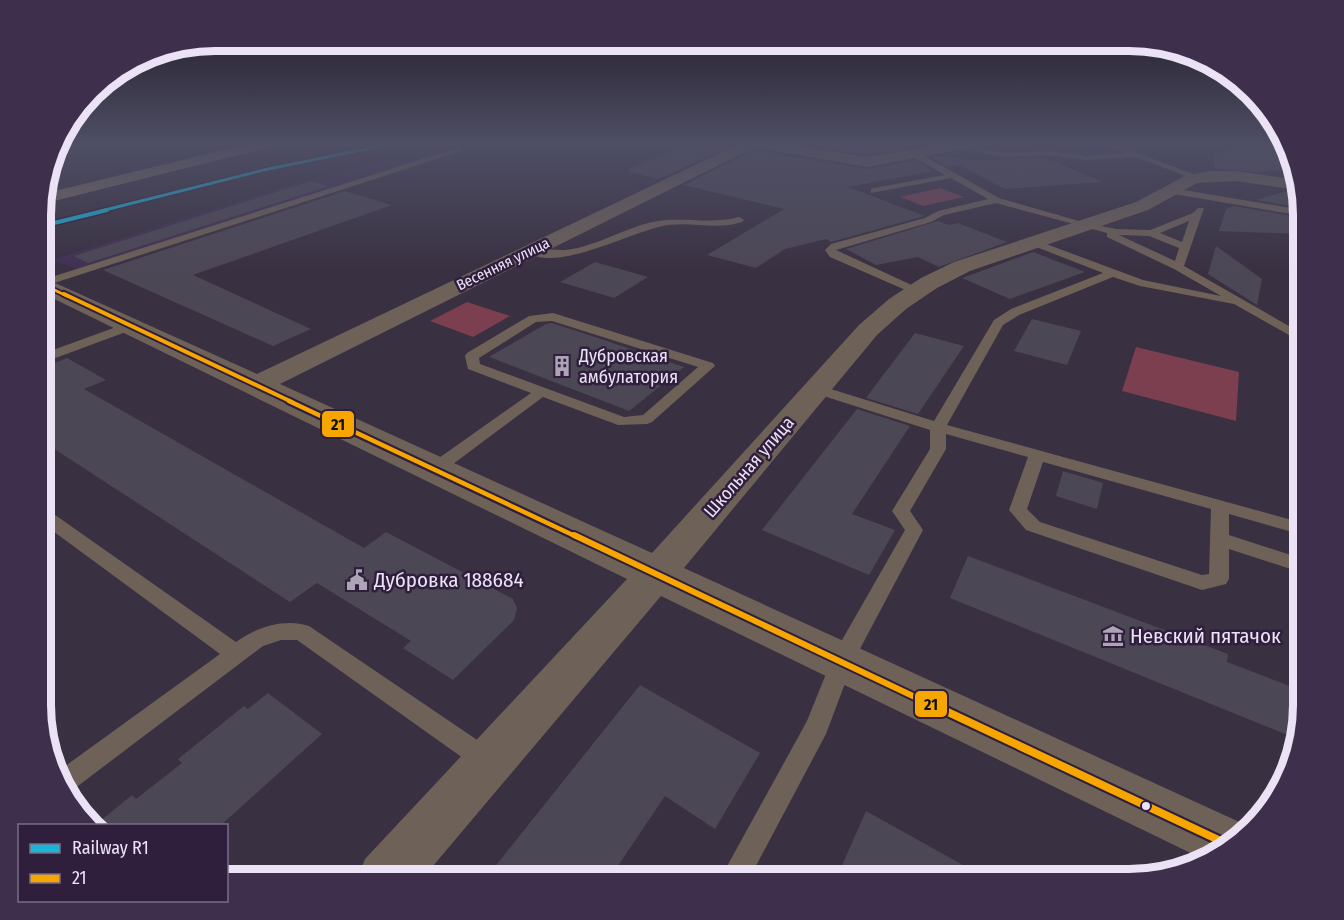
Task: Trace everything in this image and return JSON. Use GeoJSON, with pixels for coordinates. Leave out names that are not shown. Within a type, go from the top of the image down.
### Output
{"type":"FeatureCollection","features":[{"type":"Feature","properties":{"kind":"street"},"geometry":{"type":"LineString","coordinates":[[52,197],[91,187]]}},
{"type":"Feature","properties":{"kind":"street","name":"Весенняя улица"},"geometry":{"type":"LineString","coordinates":[[256,385],[663,187]]}},
{"type":"Feature","properties":{"kind":"street","name":"Школьная улица"},"geometry":{"type":"LineString","coordinates":[[394,869],[657,573],[879,318],[914,290],[962,264],[1144,206],[1177,187]]}},
{"type":"Feature","properties":{"kind":"street"},"geometry":{"type":"LineString","coordinates":[[51,288],[1220,841]]}},
{"type":"Feature","properties":{"kind":"lane"},"geometry":{"type":"LineString","coordinates":[[51,281],[345,187]]}},
{"type":"Feature","properties":{"kind":"lane"},"geometry":{"type":"LineString","coordinates":[[874,191],[895,187]]}},
{"type":"Feature","properties":{"kind":"lane"},"geometry":{"type":"LineString","coordinates":[[971,187],[996,200],[1018,204],[1115,236],[1178,267],[1293,333]]}},
{"type":"Feature","properties":{"kind":"lane"},"geometry":{"type":"LineString","coordinates":[[1172,191],[1293,211]]}},
{"type":"Feature","properties":{"kind":"lane"},"geometry":{"type":"LineString","coordinates":[[1151,233],[1196,215],[1213,199]]}},
{"type":"Feature","properties":{"kind":"lane"},"geometry":{"type":"LineString","coordinates":[[914,290],[834,255],[830,250],[835,246],[928,220],[941,213],[996,200]]}},
{"type":"Feature","properties":{"kind":"lane"},"geometry":{"type":"LineString","coordinates":[[1178,267],[1196,215]]}},
{"type":"Feature","properties":{"kind":"lane"},"geometry":{"type":"LineString","coordinates":[[530,252],[549,257],[594,247],[648,226],[671,222],[728,224],[739,220]]}},
{"type":"Feature","properties":{"kind":"lane"},"geometry":{"type":"LineString","coordinates":[[1084,225],[1116,232],[1151,233],[1185,247]]}},
{"type":"Feature","properties":{"kind":"lane"},"geometry":{"type":"LineString","coordinates":[[1030,241],[1140,283],[1245,306]]}},
{"type":"Feature","properties":{"kind":"lane"},"geometry":{"type":"LineString","coordinates":[[739,869],[817,726],[842,661],[914,530],[901,511],[938,448],[938,428],[998,323],[1015,312],[1113,273]]}},
{"type":"Feature","properties":{"kind":"lane"},"geometry":{"type":"LineString","coordinates":[[553,317],[708,366],[647,419],[622,422],[541,392],[473,366],[472,356],[533,319],[553,317]]}},
{"type":"Feature","properties":{"kind":"lane"},"geometry":{"type":"LineString","coordinates":[[51,356],[130,326]]}},
{"type":"Feature","properties":{"kind":"lane"},"geometry":{"type":"LineString","coordinates":[[816,389],[938,428],[1293,526]]}},
{"type":"Feature","properties":{"kind":"lane"},"geometry":{"type":"LineString","coordinates":[[435,469],[541,392]]}},
{"type":"Feature","properties":{"kind":"lane"},"geometry":{"type":"LineString","coordinates":[[1037,455],[1018,510],[1033,526],[1202,583],[1219,579],[1220,506]]}},
{"type":"Feature","properties":{"kind":"lane"},"geometry":{"type":"LineString","coordinates":[[51,520],[237,654]]}},
{"type":"Feature","properties":{"kind":"lane"},"geometry":{"type":"LineString","coordinates":[[1219,539],[1293,563]]}},
{"type":"Feature","properties":{"kind":"lane"},"geometry":{"type":"LineString","coordinates":[[69,779],[255,640],[280,631],[301,632],[489,762]]}},
{"type":"Feature","properties":{"kind":"shaded area"},"geometry":{"type":"Polygon","coordinates":[[[286,187],[335,187],[76,269],[52,260],[286,187]]]}},
{"type":"Feature","properties":{"kind":"shaded area"},"geometry":{"type":"Polygon","coordinates":[[[940,188],[964,197],[923,206],[900,197],[940,188]]]}},
{"type":"Feature","properties":{"kind":"shaded area"},"geometry":{"type":"Polygon","coordinates":[[[467,302],[510,316],[473,337],[430,321],[467,302]]]}},
{"type":"Feature","properties":{"kind":"shaded area"},"geometry":{"type":"Polygon","coordinates":[[[1136,347],[1239,372],[1236,421],[1122,391],[1136,347]]]}},
{"type":"Feature","properties":{"kind":"building"},"geometry":{"type":"Polygon","coordinates":[[[292,187],[326,187],[88,263],[74,256],[292,187]]]}},
{"type":"Feature","properties":{"kind":"building"},"geometry":{"type":"Polygon","coordinates":[[[692,187],[848,187],[925,216],[831,242],[826,239],[785,249],[756,268],[707,255],[784,209],[692,187]]]}},
{"type":"Feature","properties":{"kind":"building"},"geometry":{"type":"Polygon","coordinates":[[[1001,187],[1034,187],[1005,189],[1001,187]]]}},
{"type":"Feature","properties":{"kind":"building"},"geometry":{"type":"Polygon","coordinates":[[[345,191],[392,205],[193,275],[311,329],[273,346],[103,270],[345,191]]]}},
{"type":"Feature","properties":{"kind":"building"},"geometry":{"type":"Polygon","coordinates":[[[1291,191],[1293,206],[1256,200],[1291,191]]]}},
{"type":"Feature","properties":{"kind":"building"},"geometry":{"type":"Polygon","coordinates":[[[1234,206],[1293,216],[1293,234],[1219,231],[1226,209],[1234,206]]]}},
{"type":"Feature","properties":{"kind":"building"},"geometry":{"type":"Polygon","coordinates":[[[938,221],[949,225],[958,223],[1007,242],[939,267],[918,257],[876,265],[846,249],[938,221]]]}},
{"type":"Feature","properties":{"kind":"building"},"geometry":{"type":"Polygon","coordinates":[[[1216,246],[1262,279],[1257,305],[1208,274],[1216,246]]]}},
{"type":"Feature","properties":{"kind":"building"},"geometry":{"type":"Polygon","coordinates":[[[1033,252],[1085,272],[1010,299],[962,278],[1033,252]]]}},
{"type":"Feature","properties":{"kind":"building"},"geometry":{"type":"Polygon","coordinates":[[[595,262],[648,277],[614,298],[560,282],[595,262]]]}},
{"type":"Feature","properties":{"kind":"building"},"geometry":{"type":"Polygon","coordinates":[[[1032,319],[1081,331],[1067,365],[1014,351],[1032,319]]]}},
{"type":"Feature","properties":{"kind":"building","name":"Дубровская амбулатория"},"geometry":{"type":"Polygon","coordinates":[[[552,323],[684,367],[629,411],[489,357],[546,324],[552,323]]]}},
{"type":"Feature","properties":{"kind":"building"},"geometry":{"type":"Polygon","coordinates":[[[915,333],[964,346],[918,414],[866,398],[915,333]]]}},
{"type":"Feature","properties":{"kind":"building"},"geometry":{"type":"Polygon","coordinates":[[[67,358],[106,380],[84,389],[364,548],[386,532],[513,599],[517,608],[514,620],[453,680],[403,648],[411,641],[317,583],[290,602],[51,447],[51,364],[67,358]]]}},
{"type":"Feature","properties":{"kind":"building"},"geometry":{"type":"Polygon","coordinates":[[[857,409],[910,426],[852,514],[895,530],[869,575],[762,530],[857,409]]]}},
{"type":"Feature","properties":{"kind":"building"},"geometry":{"type":"Polygon","coordinates":[[[1063,471],[1103,483],[1097,509],[1056,496],[1063,471]]]}},
{"type":"Feature","properties":{"kind":"building","name":"Невский пятачок"},"geometry":{"type":"Polygon","coordinates":[[[968,556],[1228,654],[1227,662],[1293,687],[1290,736],[950,598],[968,556]]]}},
{"type":"Feature","properties":{"kind":"building"},"geometry":{"type":"Polygon","coordinates":[[[640,685],[760,753],[715,829],[665,796],[616,869],[493,869],[640,685]]]}},
{"type":"Feature","properties":{"kind":"building"},"geometry":{"type":"Polygon","coordinates":[[[268,693],[322,734],[222,824],[103,824],[100,821],[132,795],[136,799],[182,763],[178,759],[244,706],[248,709],[268,693]]]}},
{"type":"Feature","properties":{"kind":"building"},"geometry":{"type":"Polygon","coordinates":[[[866,811],[970,869],[840,869],[866,811]]]}},
{"type":"Feature","properties":{"kind":"rail line","name":"R1"},"geometry":{"type":"LineString","coordinates":[[51,224],[197,187]]}},
{"type":"Feature","properties":{"kind":"transit line","name":"21"},"geometry":{"type":"LineString","coordinates":[[51,288],[1220,841]]}},
{"type":"Feature","properties":{"kind":"place","name":"Дубровская амбулатория"},"geometry":{"type":"Point","coordinates":[562,366]}},
{"type":"Feature","properties":{"kind":"place","name":"Дубровка 188684"},"geometry":{"type":"Point","coordinates":[357,580]}},
{"type":"Feature","properties":{"kind":"place","name":"Невский пятачок"},"geometry":{"type":"Point","coordinates":[1113,636]}}]}
